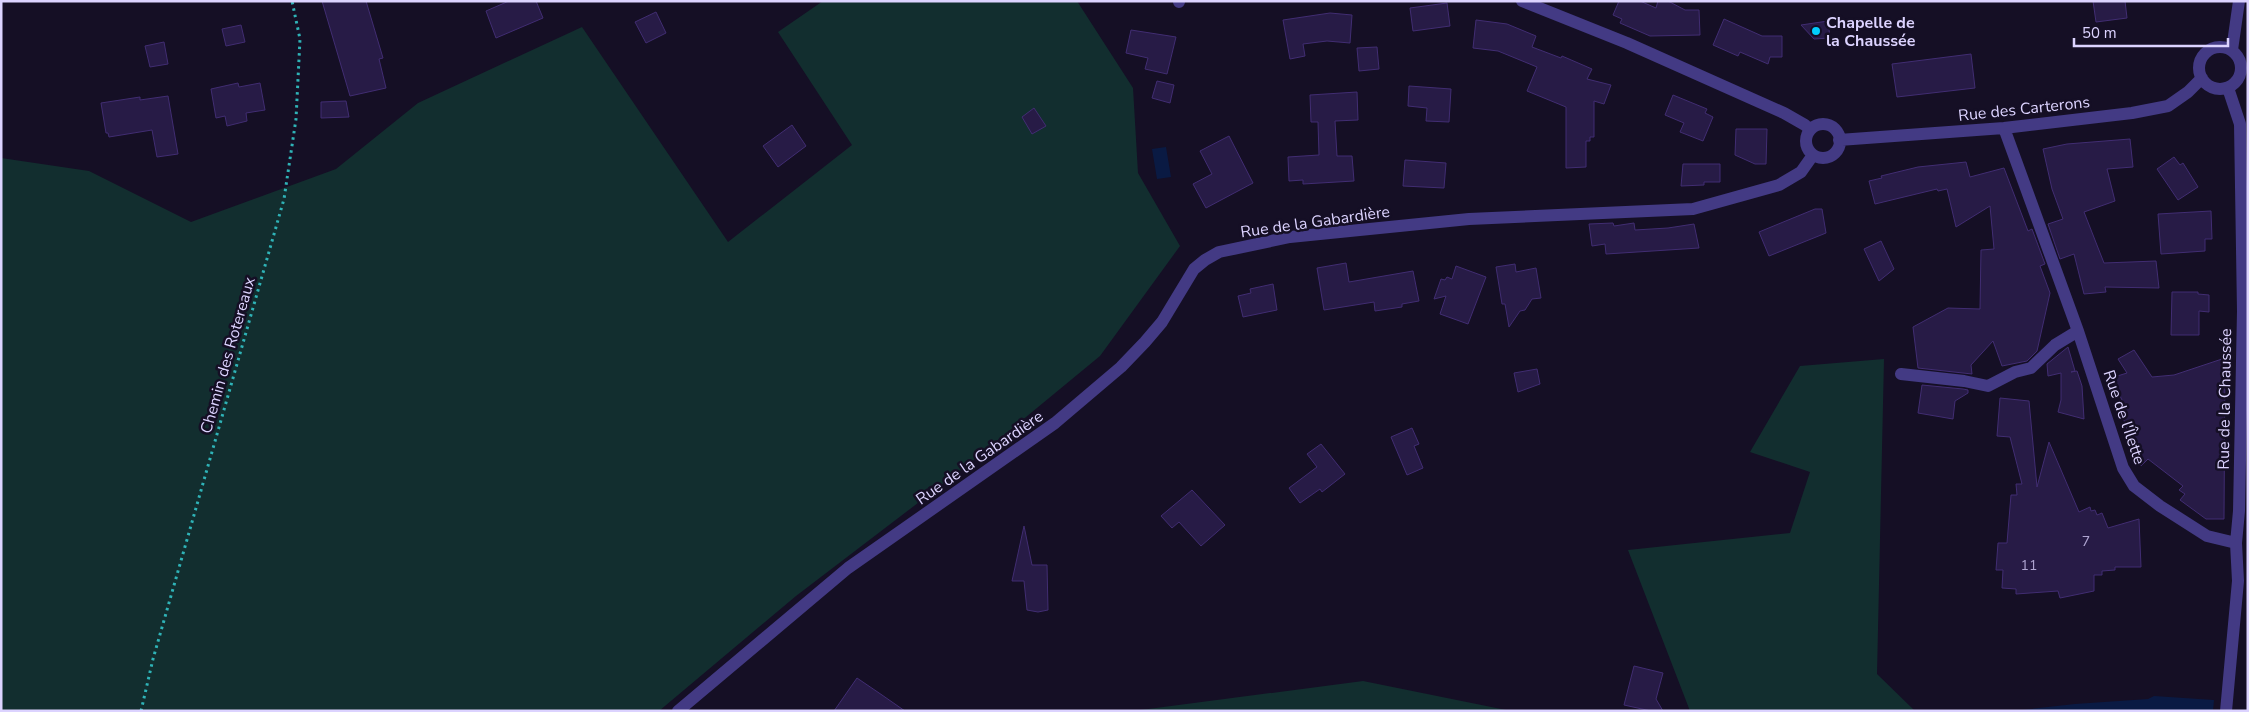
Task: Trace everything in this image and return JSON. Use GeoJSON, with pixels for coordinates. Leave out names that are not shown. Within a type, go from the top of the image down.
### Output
{"type":"FeatureCollection","features":[{"type":"Feature","properties":{"kind":"street"},"geometry":{"type":"LineString","coordinates":[[1522,1],[1627,44],[1784,113],[1810,130]]}},
{"type":"Feature","properties":{"kind":"street"},"geometry":{"type":"LineString","coordinates":[[2232,50],[2239,1]]}},
{"type":"Feature","properties":{"kind":"street"},"geometry":{"type":"LineString","coordinates":[[2214,48],[2232,50],[2244,63],[2236,83],[2228,88],[2212,88],[2202,78],[2199,69],[2201,60],[2206,53],[2214,48]]}},
{"type":"Feature","properties":{"kind":"street","name":"Rue des Carterons"},"geometry":{"type":"LineString","coordinates":[[1839,140],[2004,128],[2132,113],[2168,106],[2188,92],[2202,78]]}},
{"type":"Feature","properties":{"kind":"street","name":"Rue de la Chaussée"},"geometry":{"type":"LineString","coordinates":[[2226,711],[2243,580],[2236,543],[2239,511],[2243,311],[2240,124],[2228,88]]}},
{"type":"Feature","properties":{"kind":"street"},"geometry":{"type":"LineString","coordinates":[[1825,124],[1835,130],[1839,140],[1837,150],[1823,158],[1813,155],[1806,146],[1810,130],[1814,126],[1825,124]]}},
{"type":"Feature","properties":{"kind":"street","name":"Rue de l'Îlette"},"geometry":{"type":"LineString","coordinates":[[2004,128],[2078,331],[2123,468],[2134,486],[2160,506],[2207,536],[2236,543]]}},
{"type":"Feature","properties":{"kind":"street","name":"Rue de la Gabardière"},"geometry":{"type":"LineString","coordinates":[[678,711],[848,568],[1055,423],[1121,367],[1162,322],[1194,270],[1205,260],[1219,252],[1290,237],[1469,219],[1693,209],[1779,185],[1801,172],[1813,155]]}},
{"type":"Feature","properties":{"kind":"street"},"geometry":{"type":"LineString","coordinates":[[1901,374],[1964,381],[1988,386],[2015,372],[2031,368],[2055,345],[2078,331]]}},
{"type":"Feature","properties":{"kind":"path","name":"Chemin des Rotereaux"},"geometry":{"type":"LineString","coordinates":[[141,711],[153,659],[284,199],[296,119],[300,38],[292,1]]}},
{"type":"Feature","properties":{"kind":"green space"},"geometry":{"type":"Polygon","coordinates":[[[823,1],[1077,1],[1133,88],[1138,173],[1180,246],[1100,356],[969,464],[796,596],[659,711],[1,711],[1,158],[89,171],[191,222],[336,169],[418,103],[582,27],[728,242],[852,145],[778,32],[823,1]]]}},
{"type":"Feature","properties":{"kind":"green space"},"geometry":{"type":"Polygon","coordinates":[[[1884,359],[1877,674],[1915,711],[1690,711],[1628,550],[1790,533],[1810,472],[1750,452],[1800,366],[1884,359]]]}},
{"type":"Feature","properties":{"kind":"green space"},"geometry":{"type":"Polygon","coordinates":[[[1363,681],[1511,711],[1133,711],[1363,681]]]}},
{"type":"Feature","properties":{"kind":"water"},"geometry":{"type":"Polygon","coordinates":[[[1166,147],[1171,177],[1157,179],[1152,149],[1166,147]]]}},
{"type":"Feature","properties":{"kind":"water"},"geometry":{"type":"Polygon","coordinates":[[[2154,696],[2214,700],[2213,711],[2013,711],[2148,699],[2154,696]]]}},
{"type":"Feature","properties":{"kind":"building"},"geometry":{"type":"Polygon","coordinates":[[[322,1],[366,1],[383,58],[379,59],[386,88],[350,96],[322,1]]]}},
{"type":"Feature","properties":{"kind":"building"},"geometry":{"type":"Polygon","coordinates":[[[509,1],[536,1],[543,18],[496,38],[486,11],[509,1]]]}},
{"type":"Feature","properties":{"kind":"building"},"geometry":{"type":"Polygon","coordinates":[[[1619,1],[1640,1],[1656,8],[1658,1],[1668,1],[1685,10],[1699,10],[1700,35],[1650,36],[1620,23],[1622,19],[1613,15],[1619,1]]]}},
{"type":"Feature","properties":{"kind":"building"},"geometry":{"type":"Polygon","coordinates":[[[2093,1],[2125,1],[2127,18],[2096,22],[2093,1]]]}},
{"type":"Feature","properties":{"kind":"building"},"geometry":{"type":"Polygon","coordinates":[[[1447,3],[1450,26],[1413,31],[1410,8],[1447,3]]]}},
{"type":"Feature","properties":{"kind":"building"},"geometry":{"type":"Polygon","coordinates":[[[656,12],[666,33],[646,43],[635,22],[656,12]]]}},
{"type":"Feature","properties":{"kind":"building"},"geometry":{"type":"Polygon","coordinates":[[[1330,13],[1352,15],[1350,43],[1327,41],[1303,44],[1305,56],[1290,59],[1283,20],[1330,13]]]}},
{"type":"Feature","properties":{"kind":"building"},"geometry":{"type":"Polygon","coordinates":[[[1724,19],[1762,36],[1782,36],[1782,57],[1770,57],[1768,64],[1740,52],[1738,56],[1713,45],[1724,19]]]}},
{"type":"Feature","properties":{"kind":"building"},"geometry":{"type":"Polygon","coordinates":[[[1476,20],[1507,24],[1536,36],[1532,47],[1561,58],[1562,56],[1592,69],[1587,79],[1611,85],[1604,104],[1594,101],[1594,137],[1590,137],[1590,141],[1586,141],[1586,167],[1566,168],[1566,107],[1527,91],[1537,67],[1498,51],[1473,48],[1476,20]]]}},
{"type":"Feature","properties":{"kind":"building","name":"Chapelle de la Chaussée"},"geometry":{"type":"Polygon","coordinates":[[[1828,21],[1830,38],[1814,39],[1801,25],[1828,21]]]}},
{"type":"Feature","properties":{"kind":"building"},"geometry":{"type":"Polygon","coordinates":[[[241,25],[245,42],[226,46],[222,29],[241,25]]]}},
{"type":"Feature","properties":{"kind":"building"},"geometry":{"type":"Polygon","coordinates":[[[1131,30],[1176,37],[1167,74],[1145,69],[1148,58],[1126,53],[1131,30]]]}},
{"type":"Feature","properties":{"kind":"building"},"geometry":{"type":"Polygon","coordinates":[[[164,42],[168,64],[150,67],[145,46],[164,42]]]}},
{"type":"Feature","properties":{"kind":"building"},"geometry":{"type":"Polygon","coordinates":[[[1377,47],[1379,69],[1359,71],[1357,48],[1377,47]]]}},
{"type":"Feature","properties":{"kind":"building"},"geometry":{"type":"Polygon","coordinates":[[[1971,54],[1975,88],[1897,97],[1892,64],[1971,54]]]}},
{"type":"Feature","properties":{"kind":"building"},"geometry":{"type":"Polygon","coordinates":[[[1157,81],[1174,85],[1170,103],[1152,98],[1157,81]]]}},
{"type":"Feature","properties":{"kind":"building"},"geometry":{"type":"Polygon","coordinates":[[[238,83],[239,87],[260,83],[265,110],[246,113],[247,121],[227,126],[225,116],[216,118],[211,89],[238,83]]]}},
{"type":"Feature","properties":{"kind":"building"},"geometry":{"type":"Polygon","coordinates":[[[1409,86],[1451,89],[1449,122],[1426,121],[1427,108],[1408,106],[1409,86]]]}},
{"type":"Feature","properties":{"kind":"building"},"geometry":{"type":"Polygon","coordinates":[[[1357,92],[1358,120],[1335,121],[1337,156],[1352,156],[1354,181],[1303,184],[1303,180],[1289,181],[1288,157],[1319,155],[1318,122],[1311,122],[1310,95],[1357,92]]]}},
{"type":"Feature","properties":{"kind":"building"},"geometry":{"type":"Polygon","coordinates":[[[1673,95],[1707,109],[1705,113],[1713,117],[1703,141],[1680,132],[1684,123],[1665,115],[1673,95]]]}},
{"type":"Feature","properties":{"kind":"building"},"geometry":{"type":"Polygon","coordinates":[[[168,96],[178,154],[157,157],[152,130],[109,137],[108,133],[106,133],[101,103],[140,97],[140,100],[168,96]]]}},
{"type":"Feature","properties":{"kind":"building"},"geometry":{"type":"Polygon","coordinates":[[[346,101],[349,117],[321,118],[321,102],[346,101]]]}},
{"type":"Feature","properties":{"kind":"building"},"geometry":{"type":"Polygon","coordinates":[[[1034,108],[1046,126],[1032,134],[1022,117],[1034,108]]]}},
{"type":"Feature","properties":{"kind":"building"},"geometry":{"type":"Polygon","coordinates":[[[792,125],[806,146],[778,167],[763,146],[792,125]]]}},
{"type":"Feature","properties":{"kind":"building"},"geometry":{"type":"Polygon","coordinates":[[[1736,129],[1767,129],[1766,164],[1755,164],[1735,155],[1736,129]]]}},
{"type":"Feature","properties":{"kind":"building"},"geometry":{"type":"Polygon","coordinates":[[[1229,136],[1253,183],[1206,208],[1193,184],[1212,174],[1200,151],[1229,136]]]}},
{"type":"Feature","properties":{"kind":"building"},"geometry":{"type":"Polygon","coordinates":[[[2130,139],[2133,167],[2107,169],[2115,201],[2084,212],[2104,263],[2156,261],[2159,288],[2105,287],[2106,292],[2084,294],[2074,254],[2060,259],[2048,224],[2063,219],[2052,189],[2043,149],[2067,144],[2130,139]]]}},
{"type":"Feature","properties":{"kind":"building"},"geometry":{"type":"Polygon","coordinates":[[[2174,157],[2180,165],[2183,163],[2198,187],[2178,200],[2157,169],[2174,157]]]}},
{"type":"Feature","properties":{"kind":"building"},"geometry":{"type":"Polygon","coordinates":[[[1405,160],[1446,163],[1444,188],[1403,186],[1405,160]]]}},
{"type":"Feature","properties":{"kind":"building"},"geometry":{"type":"Polygon","coordinates":[[[1966,162],[1970,177],[2004,168],[2028,231],[2032,229],[2045,264],[2040,266],[2050,293],[2037,351],[2027,361],[2002,366],[1993,341],[1971,365],[1972,374],[1918,368],[1913,327],[1948,308],[1980,309],[1981,250],[1994,249],[1990,206],[1956,227],[1947,189],[1938,191],[1937,189],[1875,204],[1869,181],[1882,178],[1881,176],[1918,167],[1966,162]]]}},
{"type":"Feature","properties":{"kind":"building"},"geometry":{"type":"Polygon","coordinates":[[[1683,164],[1720,164],[1720,182],[1704,182],[1704,185],[1681,186],[1683,164]]]}},
{"type":"Feature","properties":{"kind":"building"},"geometry":{"type":"Polygon","coordinates":[[[1815,209],[1822,209],[1826,233],[1769,256],[1759,232],[1815,209]]]}},
{"type":"Feature","properties":{"kind":"building"},"geometry":{"type":"Polygon","coordinates":[[[2211,211],[2212,239],[2205,239],[2205,251],[2161,254],[2158,214],[2211,211]]]}},
{"type":"Feature","properties":{"kind":"building"},"geometry":{"type":"Polygon","coordinates":[[[1613,223],[1614,226],[1634,223],[1635,230],[1694,224],[1699,248],[1606,254],[1605,244],[1592,246],[1589,224],[1613,223]]]}},
{"type":"Feature","properties":{"kind":"building"},"geometry":{"type":"Polygon","coordinates":[[[1881,241],[1894,269],[1879,281],[1864,249],[1881,241]]]}},
{"type":"Feature","properties":{"kind":"building"},"geometry":{"type":"Polygon","coordinates":[[[1346,263],[1349,282],[1413,271],[1419,301],[1402,304],[1402,307],[1375,311],[1374,302],[1324,310],[1317,268],[1346,263]]]}},
{"type":"Feature","properties":{"kind":"building"},"geometry":{"type":"Polygon","coordinates":[[[1515,264],[1516,272],[1536,268],[1541,298],[1532,299],[1525,310],[1520,311],[1509,327],[1505,304],[1502,304],[1496,267],[1515,264]]]}},
{"type":"Feature","properties":{"kind":"building"},"geometry":{"type":"Polygon","coordinates":[[[1456,266],[1486,277],[1468,324],[1440,314],[1446,296],[1434,299],[1441,279],[1445,280],[1447,277],[1452,279],[1456,266]]]}},
{"type":"Feature","properties":{"kind":"building"},"geometry":{"type":"Polygon","coordinates":[[[1273,284],[1277,310],[1243,317],[1238,296],[1251,293],[1250,289],[1273,284]]]}},
{"type":"Feature","properties":{"kind":"building"},"geometry":{"type":"Polygon","coordinates":[[[2172,292],[2198,292],[2198,294],[2209,295],[2209,312],[2199,311],[2199,335],[2171,335],[2172,292]]]}},
{"type":"Feature","properties":{"kind":"building"},"geometry":{"type":"Polygon","coordinates":[[[2068,347],[2075,371],[2071,372],[2077,371],[2082,386],[2084,419],[2058,412],[2061,400],[2061,373],[2048,376],[2047,364],[2068,347]]]}},
{"type":"Feature","properties":{"kind":"building"},"geometry":{"type":"Polygon","coordinates":[[[2134,350],[2152,377],[2174,375],[2225,358],[2224,519],[2206,519],[2180,500],[2185,494],[2179,490],[2183,486],[2148,459],[2141,466],[2119,407],[2124,404],[2111,378],[2127,373],[2118,359],[2134,350]]]}},
{"type":"Feature","properties":{"kind":"building"},"geometry":{"type":"Polygon","coordinates":[[[1537,369],[1540,384],[1518,392],[1514,373],[1537,369]]]}},
{"type":"Feature","properties":{"kind":"building"},"geometry":{"type":"Polygon","coordinates":[[[1922,385],[1963,389],[1968,390],[1968,393],[1955,401],[1953,419],[1918,413],[1922,385]]]}},
{"type":"Feature","properties":{"kind":"building"},"geometry":{"type":"Polygon","coordinates":[[[2000,398],[2029,401],[2037,487],[2049,442],[2079,512],[2090,507],[2091,511],[2095,510],[2097,515],[2102,513],[2108,528],[2139,519],[2141,567],[2115,567],[2115,570],[2102,571],[2102,575],[2094,575],[2094,591],[2060,598],[2058,591],[2016,594],[2016,589],[2002,588],[2003,570],[1996,570],[1998,543],[2007,543],[2011,495],[2017,495],[2016,484],[2022,484],[2010,437],[1997,436],[2000,398]]]}},
{"type":"Feature","properties":{"kind":"building"},"geometry":{"type":"Polygon","coordinates":[[[1412,428],[1419,444],[1414,446],[1423,468],[1407,475],[1391,437],[1412,428]]]}},
{"type":"Feature","properties":{"kind":"building"},"geometry":{"type":"Polygon","coordinates":[[[1321,444],[1345,474],[1322,492],[1320,489],[1300,503],[1289,488],[1317,467],[1307,454],[1321,444]]]}},
{"type":"Feature","properties":{"kind":"building"},"geometry":{"type":"Polygon","coordinates":[[[1192,490],[1225,525],[1201,546],[1179,522],[1172,528],[1161,516],[1192,490]]]}},
{"type":"Feature","properties":{"kind":"building"},"geometry":{"type":"Polygon","coordinates":[[[1024,526],[1032,565],[1047,565],[1048,610],[1038,612],[1027,610],[1024,581],[1012,581],[1024,526]]]}},
{"type":"Feature","properties":{"kind":"building"},"geometry":{"type":"Polygon","coordinates":[[[1634,666],[1663,673],[1656,699],[1663,711],[1651,711],[1624,705],[1634,666]]]}},
{"type":"Feature","properties":{"kind":"building"},"geometry":{"type":"Polygon","coordinates":[[[857,678],[882,695],[905,711],[834,711],[857,678]]]}},
{"type":"Feature","properties":{"kind":"place","name":"Chapelle de la Chaussée"},"geometry":{"type":"Point","coordinates":[1816,31]}}]}
